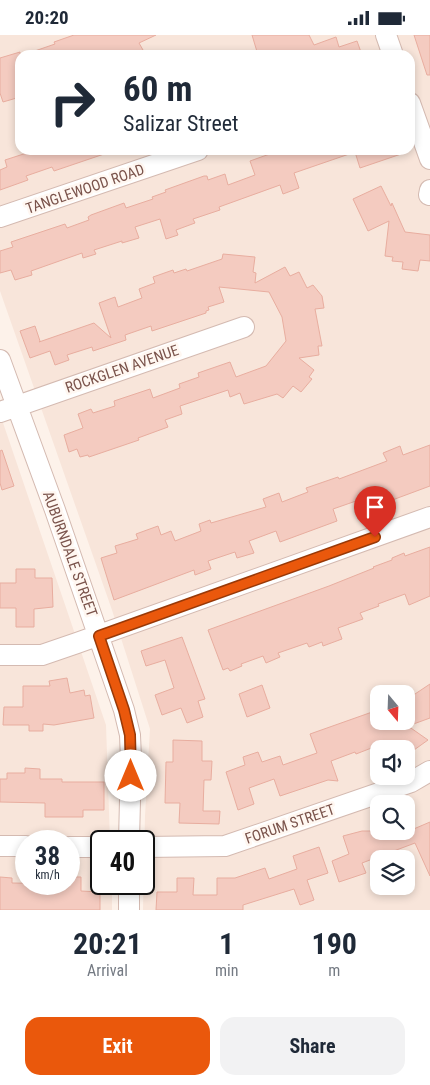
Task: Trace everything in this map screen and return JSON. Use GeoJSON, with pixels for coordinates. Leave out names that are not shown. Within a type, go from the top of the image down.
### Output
{"type":"FeatureCollection","features":[{"type":"Feature","properties":{"kind":"street"},"geometry":{"type":"LineString","coordinates":[[386,35],[391,50]]}},
{"type":"Feature","properties":{"kind":"street"},"geometry":{"type":"LineString","coordinates":[[415,117],[430,159]]}},
{"type":"Feature","properties":{"kind":"street","name":"TANGLEWOOD ROAD"},"geometry":{"type":"LineString","coordinates":[[0,217],[183,155]]}},
{"type":"Feature","properties":{"kind":"street","name":"ROCKGLEN AVENUE"},"geometry":{"type":"LineString","coordinates":[[8,409],[244,327]]}},
{"type":"Feature","properties":{"kind":"street","name":"AUBURNDALE STREET"},"geometry":{"type":"LineString","coordinates":[[0,360],[8,409],[99,636],[124,710],[130,735],[129,830]]}},
{"type":"Feature","properties":{"kind":"street"},"geometry":{"type":"LineString","coordinates":[[0,655],[42,655],[430,517]]}},
{"type":"Feature","properties":{"kind":"street","name":"FORUM STREET"},"geometry":{"type":"LineString","coordinates":[[155,847],[224,846],[411,781],[430,771]]}},
{"type":"Feature","properties":{"kind":"street"},"geometry":{"type":"LineString","coordinates":[[0,846],[15,846]]}},
{"type":"Feature","properties":{"kind":"street"},"geometry":{"type":"LineString","coordinates":[[129,895],[129,910]]}},
{"type":"Feature","properties":{"kind":"shaded area"},"geometry":{"type":"Polygon","coordinates":[[[0,35],[430,35],[430,910],[143,910],[143,895],[155,895],[155,830],[145,830],[150,729],[112,610],[0,291],[0,35]]]}},
{"type":"Feature","properties":{"kind":"shaded area"},"geometry":{"type":"Polygon","coordinates":[[[0,414],[106,725],[110,830],[90,830],[90,895],[112,895],[112,910],[0,910],[0,414]]]}},
{"type":"Feature","properties":{"kind":"building"},"geometry":{"type":"Polygon","coordinates":[[[74,35],[156,35],[139,43],[143,50],[38,50],[55,44],[54,42],[74,35]]]}},
{"type":"Feature","properties":{"kind":"building"},"geometry":{"type":"Polygon","coordinates":[[[252,35],[309,35],[314,45],[336,37],[339,47],[357,41],[360,50],[256,50],[252,35]]]}},
{"type":"Feature","properties":{"kind":"building"},"geometry":{"type":"Polygon","coordinates":[[[414,35],[430,35],[430,75],[427,75],[414,35]]]}},
{"type":"Feature","properties":{"kind":"building"},"geometry":{"type":"Polygon","coordinates":[[[15,54],[15,98],[3,102],[0,93],[0,58],[15,54]]]}},
{"type":"Feature","properties":{"kind":"building"},"geometry":{"type":"Polygon","coordinates":[[[20,155],[101,155],[54,171],[52,167],[26,176],[28,180],[0,190],[0,170],[7,167],[5,160],[20,155]]]}},
{"type":"Feature","properties":{"kind":"building"},"geometry":{"type":"Polygon","coordinates":[[[267,155],[346,155],[294,173],[299,188],[283,194],[280,185],[219,207],[220,210],[193,219],[195,223],[176,230],[178,235],[166,239],[160,219],[135,227],[139,238],[94,250],[96,254],[83,258],[82,253],[31,271],[32,275],[15,280],[11,270],[0,273],[0,251],[13,247],[11,242],[65,224],[67,228],[89,220],[88,217],[91,215],[124,203],[126,208],[153,199],[152,197],[166,192],[165,190],[204,176],[207,176],[208,180],[225,174],[228,185],[255,175],[250,161],[267,155]]]}},
{"type":"Feature","properties":{"kind":"building"},"geometry":{"type":"Polygon","coordinates":[[[356,155],[398,155],[360,168],[356,155]]]}},
{"type":"Feature","properties":{"kind":"building"},"geometry":{"type":"Polygon","coordinates":[[[381,186],[391,206],[392,203],[405,232],[430,235],[430,261],[420,260],[418,271],[402,269],[403,262],[392,261],[393,257],[385,256],[389,221],[368,231],[353,199],[381,186]]]}},
{"type":"Feature","properties":{"kind":"building"},"geometry":{"type":"Polygon","coordinates":[[[223,254],[255,257],[253,272],[256,273],[255,283],[285,267],[290,276],[299,272],[307,288],[313,285],[322,296],[324,308],[315,309],[322,346],[318,346],[319,355],[299,358],[314,370],[309,377],[312,379],[301,392],[293,386],[283,398],[277,394],[244,404],[240,393],[230,397],[228,390],[180,406],[182,414],[165,420],[168,427],[138,438],[139,440],[89,457],[88,455],[80,457],[77,449],[69,452],[64,435],[83,428],[78,414],[91,409],[93,413],[115,406],[114,401],[150,389],[153,398],[180,388],[179,384],[199,377],[198,373],[230,362],[236,377],[266,366],[286,341],[282,317],[269,292],[219,287],[224,302],[208,307],[209,310],[206,313],[152,331],[151,326],[125,335],[126,340],[93,351],[92,347],[67,355],[69,360],[55,365],[50,351],[30,358],[20,331],[35,326],[39,342],[94,323],[111,338],[99,303],[115,297],[118,307],[142,298],[139,289],[155,283],[153,277],[173,270],[174,273],[186,269],[187,271],[222,259],[223,254]]]}},
{"type":"Feature","properties":{"kind":"building"},"geometry":{"type":"Polygon","coordinates":[[[430,445],[430,486],[360,512],[356,501],[333,509],[337,521],[280,542],[276,531],[249,541],[254,553],[237,558],[235,552],[208,561],[211,569],[195,575],[194,570],[114,600],[101,558],[117,553],[115,546],[138,539],[136,534],[158,526],[161,535],[171,531],[175,541],[201,531],[199,524],[210,520],[211,523],[266,507],[263,499],[279,493],[282,502],[308,492],[306,488],[338,477],[339,479],[387,461],[383,453],[400,446],[403,455],[430,445]]]}},
{"type":"Feature","properties":{"kind":"building"},"geometry":{"type":"Polygon","coordinates":[[[2,450],[14,486],[2,490],[0,483],[0,451],[2,450]]]}},
{"type":"Feature","properties":{"kind":"building"},"geometry":{"type":"Polygon","coordinates":[[[430,547],[430,596],[409,605],[405,594],[378,604],[379,606],[360,613],[363,619],[338,628],[342,639],[323,646],[322,642],[309,647],[307,643],[278,653],[280,657],[266,663],[263,656],[241,664],[242,666],[230,671],[228,668],[223,670],[208,630],[329,586],[374,568],[404,553],[405,556],[430,547]]]}},
{"type":"Feature","properties":{"kind":"building"},"geometry":{"type":"Polygon","coordinates":[[[16,569],[35,569],[35,578],[52,578],[53,607],[34,609],[34,627],[16,627],[16,608],[0,608],[0,583],[16,583],[16,569]]]}},
{"type":"Feature","properties":{"kind":"building"},"geometry":{"type":"Polygon","coordinates":[[[182,637],[205,699],[198,701],[203,717],[187,723],[181,708],[162,715],[155,695],[174,688],[165,660],[146,666],[141,651],[182,637]]]}},
{"type":"Feature","properties":{"kind":"building"},"geometry":{"type":"Polygon","coordinates":[[[67,678],[70,693],[84,690],[85,696],[90,695],[94,718],[54,725],[43,724],[43,731],[29,731],[29,725],[3,725],[4,707],[23,707],[23,686],[50,686],[49,681],[67,678]]]}},
{"type":"Feature","properties":{"kind":"building"},"geometry":{"type":"Polygon","coordinates":[[[430,684],[430,718],[415,723],[415,694],[430,684]]]}},
{"type":"Feature","properties":{"kind":"building"},"geometry":{"type":"Polygon","coordinates":[[[262,685],[270,708],[247,717],[239,694],[262,685]]]}},
{"type":"Feature","properties":{"kind":"building"},"geometry":{"type":"Polygon","coordinates":[[[370,713],[370,730],[414,730],[428,740],[415,749],[415,740],[370,740],[370,749],[331,761],[338,781],[328,780],[280,796],[274,779],[249,788],[254,804],[238,810],[226,772],[245,765],[243,757],[258,752],[262,762],[280,756],[283,765],[317,753],[310,734],[370,713]]]}},
{"type":"Feature","properties":{"kind":"building"},"geometry":{"type":"Polygon","coordinates":[[[173,740],[202,741],[202,761],[212,761],[211,780],[204,780],[203,811],[220,811],[219,824],[179,823],[180,803],[165,803],[166,762],[173,762],[173,740]]]}},
{"type":"Feature","properties":{"kind":"building"},"geometry":{"type":"Polygon","coordinates":[[[25,768],[40,769],[40,779],[62,779],[62,782],[104,782],[104,810],[83,810],[83,817],[45,817],[45,803],[0,802],[0,779],[7,779],[7,773],[25,773],[25,768]]]}},
{"type":"Feature","properties":{"kind":"building"},"geometry":{"type":"Polygon","coordinates":[[[430,822],[430,876],[415,843],[396,850],[370,850],[370,860],[362,863],[366,873],[339,882],[332,861],[349,854],[343,836],[370,831],[370,840],[415,840],[415,828],[430,822]]]}},
{"type":"Feature","properties":{"kind":"building"},"geometry":{"type":"Polygon","coordinates":[[[319,847],[328,873],[307,880],[314,900],[300,905],[294,889],[243,905],[243,910],[156,910],[157,892],[177,892],[177,878],[194,878],[193,895],[217,895],[217,878],[235,878],[265,868],[269,879],[297,869],[293,856],[319,847]]]}},
{"type":"Feature","properties":{"kind":"building"},"geometry":{"type":"Polygon","coordinates":[[[0,877],[12,878],[12,883],[15,883],[15,895],[80,895],[81,877],[81,891],[90,891],[90,895],[100,895],[100,910],[0,910],[0,877]]]}},
{"type":"Feature","properties":{"kind":"route"},"geometry":{"type":"LineString","coordinates":[[131,776],[130,735],[124,710],[99,636],[375,537]]}}]}
